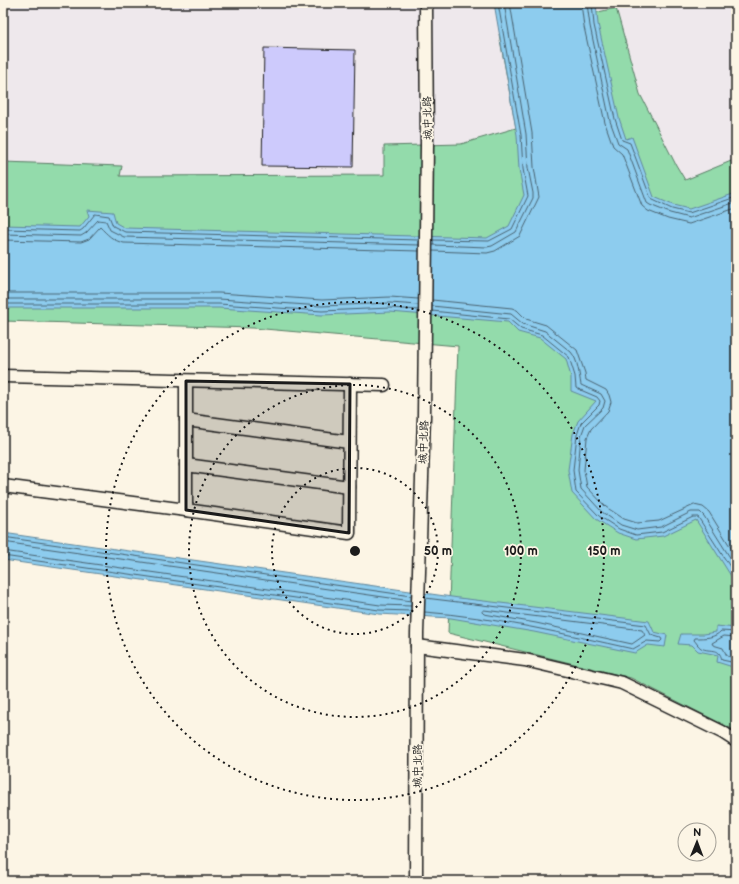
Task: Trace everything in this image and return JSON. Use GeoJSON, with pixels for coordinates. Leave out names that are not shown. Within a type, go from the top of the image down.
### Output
{"type":"FeatureCollection","features":[{"type":"Feature","properties":{"kind":"street","name":"城中北路"},"geometry":{"type":"LineString","coordinates":[[416,881],[417,640],[424,416],[428,145],[426,3]]}},
{"type":"Feature","properties":{"kind":"street"},"geometry":{"type":"LineString","coordinates":[[3,376],[384,385]]}},
{"type":"Feature","properties":{"kind":"street"},"geometry":{"type":"LineString","coordinates":[[186,381],[186,510]]}},
{"type":"Feature","properties":{"kind":"street"},"geometry":{"type":"LineString","coordinates":[[3,486],[349,533],[350,384]]}},
{"type":"Feature","properties":{"kind":"street"},"geometry":{"type":"LineString","coordinates":[[186,420],[349,442]]}},
{"type":"Feature","properties":{"kind":"street"},"geometry":{"type":"LineString","coordinates":[[186,465],[349,487]]}},
{"type":"Feature","properties":{"kind":"street"},"geometry":{"type":"LineString","coordinates":[[417,640],[451,650],[525,660],[622,683],[722,732],[736,741]]}},
{"type":"Feature","properties":{"kind":"highlighted area"},"geometry":{"type":"Polygon","coordinates":[[[186,381],[350,384],[349,533],[186,510],[186,381]]]}},
{"type":"Feature","properties":{"kind":"shaded area"},"geometry":{"type":"Polygon","coordinates":[[[3,3],[494,3],[517,135],[519,169],[3,225],[3,3]]]}},
{"type":"Feature","properties":{"kind":"shaded area"},"geometry":{"type":"Polygon","coordinates":[[[596,3],[736,3],[736,193],[689,209],[598,24],[596,3]]]}},
{"type":"Feature","properties":{"kind":"green space"},"geometry":{"type":"Polygon","coordinates":[[[616,8],[640,94],[685,180],[736,159],[736,731],[631,678],[448,633],[458,346],[253,328],[3,321],[3,162],[122,166],[120,176],[384,175],[384,146],[461,144],[516,128],[499,34],[616,8]]]}},
{"type":"Feature","properties":{"kind":"water"},"geometry":{"type":"Polygon","coordinates":[[[494,3],[596,3],[598,24],[619,118],[626,139],[632,137],[654,197],[673,205],[689,209],[736,193],[736,584],[696,520],[663,536],[636,539],[618,533],[596,519],[572,493],[568,470],[573,434],[578,421],[596,401],[571,391],[571,377],[566,359],[540,338],[518,332],[508,322],[390,312],[322,315],[219,308],[3,308],[3,225],[80,227],[89,216],[87,210],[113,212],[116,223],[125,228],[487,238],[509,226],[524,195],[519,169],[517,135],[494,3]]]}},
{"type":"Feature","properties":{"kind":"water"},"geometry":{"type":"Polygon","coordinates":[[[3,533],[459,598],[649,621],[654,632],[667,635],[665,647],[648,645],[635,653],[534,632],[451,618],[379,614],[3,560],[3,533]]]}},
{"type":"Feature","properties":{"kind":"water"},"geometry":{"type":"Polygon","coordinates":[[[716,626],[736,628],[736,668],[717,662],[718,655],[698,651],[692,645],[678,644],[681,634],[704,634],[716,632],[716,626]]]}},
{"type":"Feature","properties":{"kind":"building"},"geometry":{"type":"Polygon","coordinates":[[[264,48],[355,50],[353,167],[262,166],[264,48]]]}}]}
